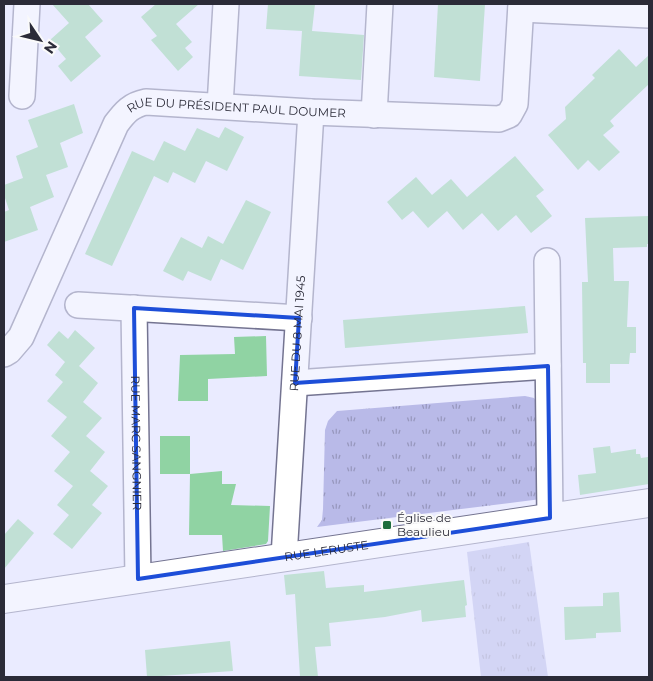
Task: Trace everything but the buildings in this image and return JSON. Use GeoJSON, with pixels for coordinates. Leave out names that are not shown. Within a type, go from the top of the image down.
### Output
{"type":"FeatureCollection","features":[{"type":"Feature","properties":{"kind":"street"},"geometry":{"type":"LineString","coordinates":[[22,96],[27,4]]}},
{"type":"Feature","properties":{"kind":"street"},"geometry":{"type":"LineString","coordinates":[[220,106],[226,4]]}},
{"type":"Feature","properties":{"kind":"street"},"geometry":{"type":"LineString","coordinates":[[374,115],[380,4]]}},
{"type":"Feature","properties":{"kind":"street"},"geometry":{"type":"LineString","coordinates":[[521,6],[649,15]]}},
{"type":"Feature","properties":{"kind":"street","name":"RUE DU PRÉSIDENT PAUL DOUMER"},"geometry":{"type":"LineString","coordinates":[[4,354],[21,337],[116,124],[126,110],[135,104],[146,102],[311,112],[498,119],[509,114],[515,104],[521,6]]}},
{"type":"Feature","properties":{"kind":"street","name":"RUE DU 8 MAI 1945"},"geometry":{"type":"LineString","coordinates":[[284,556],[311,112]]}},
{"type":"Feature","properties":{"kind":"street"},"geometry":{"type":"LineString","coordinates":[[547,261],[550,518]]}},
{"type":"Feature","properties":{"kind":"street"},"geometry":{"type":"LineString","coordinates":[[78,305],[299,318]]}},
{"type":"Feature","properties":{"kind":"street","name":"RUE MARC SANGNIER"},"geometry":{"type":"LineString","coordinates":[[134,308],[138,578]]}},
{"type":"Feature","properties":{"kind":"street"},"geometry":{"type":"LineString","coordinates":[[295,383],[548,366]]}},
{"type":"Feature","properties":{"kind":"street","name":"RUE LERUSTE"},"geometry":{"type":"LineString","coordinates":[[4,599],[649,503]]}},
{"type":"Feature","properties":{"kind":"highlighted area"},"geometry":{"type":"Polygon","coordinates":[[[134,308],[299,318],[295,383],[548,366],[550,518],[138,579],[134,308]]]}},
{"type":"Feature","properties":{"kind":"green space"},"geometry":{"type":"Polygon","coordinates":[[[525,396],[534,398],[539,405],[541,499],[317,527],[322,520],[323,509],[325,430],[328,421],[337,411],[525,396]]]}},
{"type":"Feature","properties":{"kind":"green space"},"geometry":{"type":"Polygon","coordinates":[[[529,542],[548,677],[481,677],[467,552],[529,542]]]}},
{"type":"Feature","properties":{"kind":"place","name":"Église de Beaulieu"},"geometry":{"type":"Point","coordinates":[387,525]}}]}
